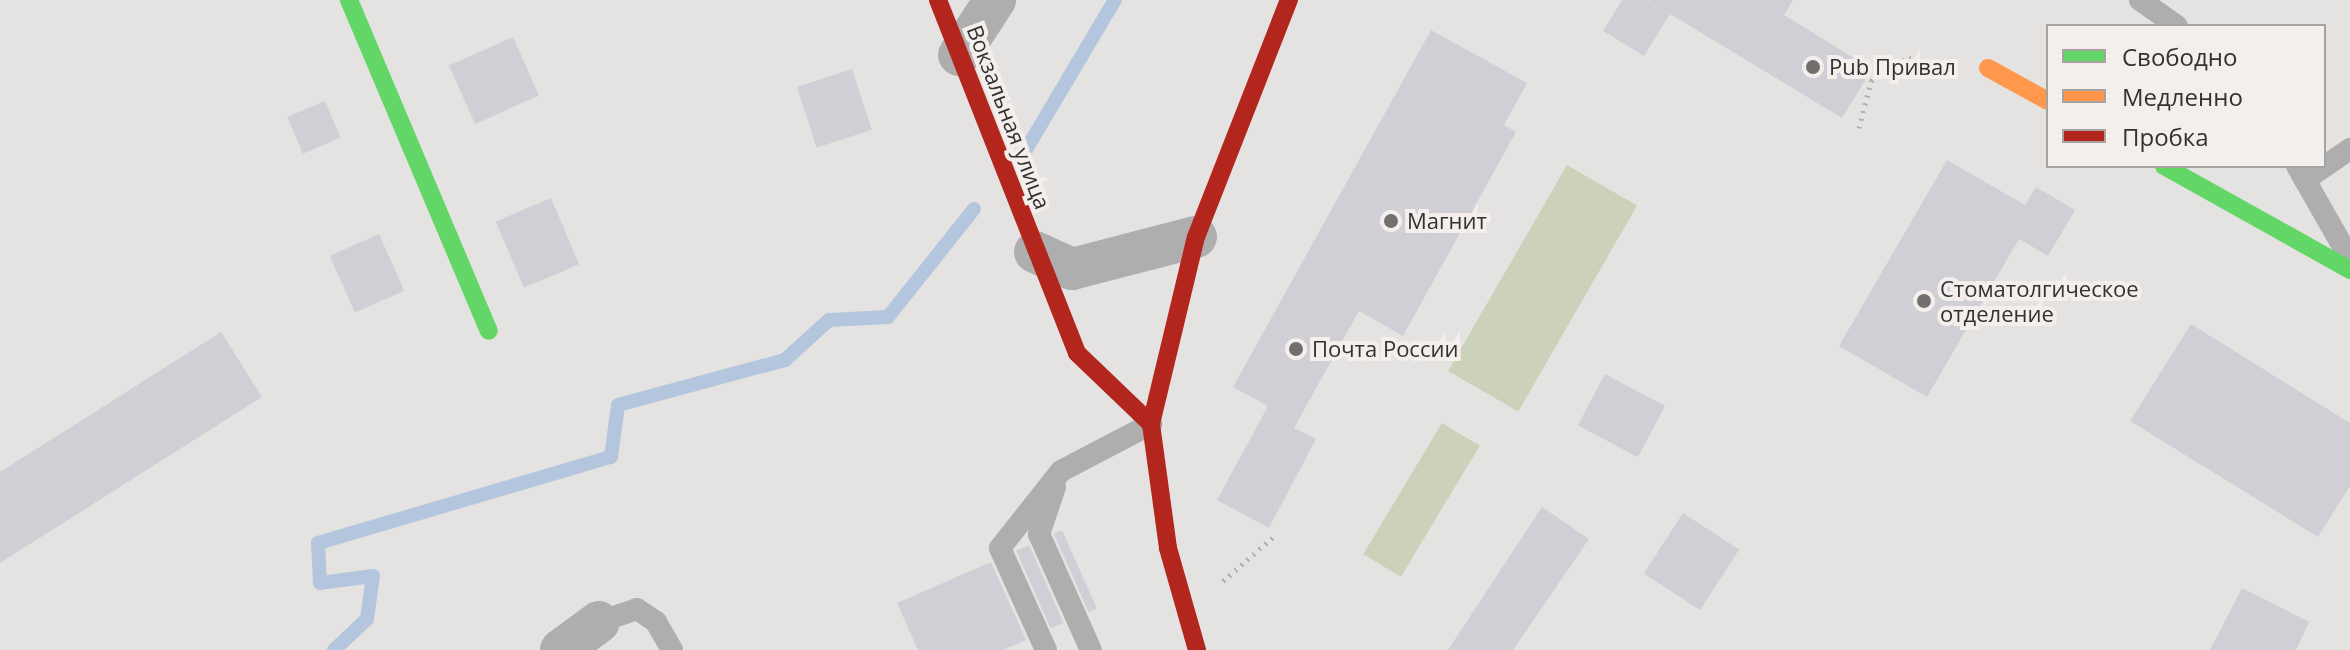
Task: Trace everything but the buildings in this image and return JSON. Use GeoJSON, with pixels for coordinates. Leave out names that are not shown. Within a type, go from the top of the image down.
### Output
{"type":"FeatureCollection","features":[{"type":"Feature","properties":{"kind":"street"},"geometry":{"type":"LineString","coordinates":[[349,0],[489,331]]}},
{"type":"Feature","properties":{"kind":"street","name":"Вокзальная улица"},"geometry":{"type":"LineString","coordinates":[[938,0],[1077,353],[1151,424]]}},
{"type":"Feature","properties":{"kind":"street"},"geometry":{"type":"LineString","coordinates":[[959,55],[995,0]]}},
{"type":"Feature","properties":{"kind":"street"},"geometry":{"type":"LineString","coordinates":[[1194,648],[1185,614],[1151,424],[1196,237],[1289,0]]}},
{"type":"Feature","properties":{"kind":"street"},"geometry":{"type":"LineString","coordinates":[[1988,68],[2046,100]]}},
{"type":"Feature","properties":{"kind":"street"},"geometry":{"type":"LineString","coordinates":[[2168,168],[2350,270]]}},
{"type":"Feature","properties":{"kind":"street"},"geometry":{"type":"LineString","coordinates":[[1035,252],[1072,269],[1196,237]]}},
{"type":"Feature","properties":{"kind":"street"},"geometry":{"type":"LineString","coordinates":[[561,650],[599,622]]}},
{"type":"Feature","properties":{"kind":"lane"},"geometry":{"type":"LineString","coordinates":[[2140,0],[2174,24]]}},
{"type":"Feature","properties":{"kind":"lane"},"geometry":{"type":"LineString","coordinates":[[2326,161],[2350,149]]}},
{"type":"Feature","properties":{"kind":"lane"},"geometry":{"type":"LineString","coordinates":[[2301,173],[2350,259]]}},
{"type":"Feature","properties":{"kind":"lane"},"geometry":{"type":"LineString","coordinates":[[1046,650],[1000,548],[1061,471],[1151,424]]}},
{"type":"Feature","properties":{"kind":"lane"},"geometry":{"type":"LineString","coordinates":[[1061,471],[1039,534],[1091,650]]}},
{"type":"Feature","properties":{"kind":"lane"},"geometry":{"type":"LineString","coordinates":[[599,622],[637,609],[656,622],[672,650]]}},
{"type":"Feature","properties":{"kind":"path"},"geometry":{"type":"LineString","coordinates":[[1859,128],[1871,81],[1888,67],[1909,58],[1988,68]]}},
{"type":"Feature","properties":{"kind":"path"},"geometry":{"type":"LineString","coordinates":[[1185,614],[1273,537]]}},
{"type":"Feature","properties":{"kind":"green space"},"geometry":{"type":"Polygon","coordinates":[[[1567,165],[1637,206],[1518,412],[1448,371],[1567,165]]]}},
{"type":"Feature","properties":{"kind":"green space"},"geometry":{"type":"Polygon","coordinates":[[[1442,423],[1480,446],[1401,577],[1363,554],[1442,423]]]}},
{"type":"Feature","properties":{"kind":"waterway"},"geometry":{"type":"LineString","coordinates":[[1024,153],[1115,0]]}},
{"type":"Feature","properties":{"kind":"waterway"},"geometry":{"type":"LineString","coordinates":[[334,650],[367,619],[373,576],[320,583],[318,543],[611,457],[618,405],[785,360],[829,320],[888,317],[974,209]]}},
{"type":"Feature","properties":{"kind":"traffic: fast"},"geometry":{"type":"LineString","coordinates":[[349,0],[489,331]]}},
{"type":"Feature","properties":{"kind":"traffic: fast"},"geometry":{"type":"LineString","coordinates":[[2168,168],[2350,270]]}},
{"type":"Feature","properties":{"kind":"traffic: slow"},"geometry":{"type":"LineString","coordinates":[[1988,68],[2046,100]]}},
{"type":"Feature","properties":{"kind":"traffic: jam"},"geometry":{"type":"LineString","coordinates":[[938,0],[1077,353],[1151,424]]}},
{"type":"Feature","properties":{"kind":"traffic: jam"},"geometry":{"type":"LineString","coordinates":[[1197,650],[1168,548],[1151,424],[1196,237],[1289,0]]}},
{"type":"Feature","properties":{"kind":"place","name":"Pub Привал"},"geometry":{"type":"Point","coordinates":[1813,67]}},
{"type":"Feature","properties":{"kind":"place","name":"Магнит"},"geometry":{"type":"Point","coordinates":[1391,221]}},
{"type":"Feature","properties":{"kind":"place","name":"Стоматолгическое отделение"},"geometry":{"type":"Point","coordinates":[1924,301]}},
{"type":"Feature","properties":{"kind":"place","name":"Почта России"},"geometry":{"type":"Point","coordinates":[1296,349]}}]}
